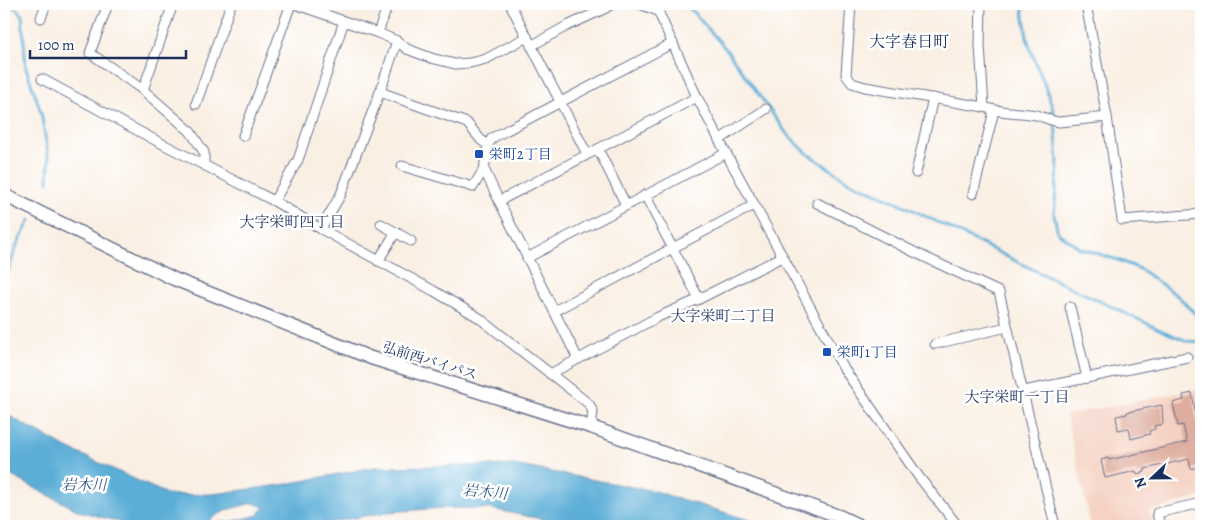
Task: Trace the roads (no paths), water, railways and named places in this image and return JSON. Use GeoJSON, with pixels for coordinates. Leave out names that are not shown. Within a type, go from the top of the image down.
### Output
{"type":"FeatureCollection","features":[{"type":"Feature","properties":{"kind":"street"},"geometry":{"type":"LineString","coordinates":[[41,18],[46,4]]}},
{"type":"Feature","properties":{"kind":"street"},"geometry":{"type":"LineString","coordinates":[[108,4],[90,53],[143,90],[190,131],[204,152],[204,164]]}},
{"type":"Feature","properties":{"kind":"street"},"geometry":{"type":"LineString","coordinates":[[143,90],[173,4]]}},
{"type":"Feature","properties":{"kind":"street"},"geometry":{"type":"LineString","coordinates":[[196,104],[231,4]]}},
{"type":"Feature","properties":{"kind":"street"},"geometry":{"type":"LineString","coordinates":[[243,136],[291,4]]}},
{"type":"Feature","properties":{"kind":"street"},"geometry":{"type":"LineString","coordinates":[[295,4],[378,33],[397,41],[407,49],[454,64],[486,59],[565,27],[612,4]]}},
{"type":"Feature","properties":{"kind":"street"},"geometry":{"type":"LineString","coordinates":[[378,33],[388,4]]}},
{"type":"Feature","properties":{"kind":"street"},"geometry":{"type":"LineString","coordinates":[[510,4],[587,154]]}},
{"type":"Feature","properties":{"kind":"street"},"geometry":{"type":"LineString","coordinates":[[640,4],[658,11],[697,97],[719,140],[844,369],[919,477],[958,526]]}},
{"type":"Feature","properties":{"kind":"street"},"geometry":{"type":"LineString","coordinates":[[658,11],[666,4]]}},
{"type":"Feature","properties":{"kind":"street"},"geometry":{"type":"LineString","coordinates":[[852,4],[846,75],[852,83],[865,87],[984,107],[994,111],[1038,115],[1056,122],[1107,117]]}},
{"type":"Feature","properties":{"kind":"street"},"geometry":{"type":"LineString","coordinates":[[982,4],[980,46],[984,107]]}},
{"type":"Feature","properties":{"kind":"street"},"geometry":{"type":"LineString","coordinates":[[1086,4],[1107,117],[1122,220],[1201,214]]}},
{"type":"Feature","properties":{"kind":"street"},"geometry":{"type":"LineString","coordinates":[[274,201],[298,160],[344,21]]}},
{"type":"Feature","properties":{"kind":"street"},"geometry":{"type":"LineString","coordinates":[[321,230],[341,194],[380,92],[397,41]]}},
{"type":"Feature","properties":{"kind":"street"},"geometry":{"type":"LineString","coordinates":[[402,166],[473,187],[484,169],[488,145],[492,138],[673,43]]}},
{"type":"Feature","properties":{"kind":"street"},"geometry":{"type":"LineString","coordinates":[[42,79],[274,201],[321,230],[434,290],[478,317],[589,404],[593,412],[591,427]]}},
{"type":"Feature","properties":{"kind":"street"},"geometry":{"type":"LineString","coordinates":[[380,92],[467,123],[481,140],[488,145]]}},
{"type":"Feature","properties":{"kind":"street"},"geometry":{"type":"LineString","coordinates":[[499,201],[697,97]]}},
{"type":"Feature","properties":{"kind":"street"},"geometry":{"type":"LineString","coordinates":[[916,173],[933,98]]}},
{"type":"Feature","properties":{"kind":"street"},"geometry":{"type":"LineString","coordinates":[[719,140],[766,109]]}},
{"type":"Feature","properties":{"kind":"street"},"geometry":{"type":"LineString","coordinates":[[973,194],[994,111]]}},
{"type":"Feature","properties":{"kind":"street"},"geometry":{"type":"LineString","coordinates":[[598,148],[626,205]]}},
{"type":"Feature","properties":{"kind":"street"},"geometry":{"type":"LineString","coordinates":[[527,258],[726,153]]}},
{"type":"Feature","properties":{"kind":"street"},"geometry":{"type":"LineString","coordinates":[[484,169],[578,359]]}},
{"type":"Feature","properties":{"kind":"street","name":"弘前西バイパス"},"geometry":{"type":"LineString","coordinates":[[4,195],[174,279],[371,358],[591,427],[841,517],[860,526]]}},
{"type":"Feature","properties":{"kind":"street"},"geometry":{"type":"LineString","coordinates":[[645,195],[699,299]]}},
{"type":"Feature","properties":{"kind":"street"},"geometry":{"type":"LineString","coordinates":[[817,203],[999,292],[1055,526]]}},
{"type":"Feature","properties":{"kind":"street"},"geometry":{"type":"LineString","coordinates":[[554,311],[754,205]]}},
{"type":"Feature","properties":{"kind":"street"},"geometry":{"type":"LineString","coordinates":[[381,224],[411,241]]}},
{"type":"Feature","properties":{"kind":"street"},"geometry":{"type":"LineString","coordinates":[[378,261],[396,232]]}},
{"type":"Feature","properties":{"kind":"street"},"geometry":{"type":"LineString","coordinates":[[550,374],[658,317],[699,299],[782,257]]}},
{"type":"Feature","properties":{"kind":"street"},"geometry":{"type":"LineString","coordinates":[[1070,307],[1087,378]]}},
{"type":"Feature","properties":{"kind":"street"},"geometry":{"type":"LineString","coordinates":[[935,344],[1007,327]]}},
{"type":"Feature","properties":{"kind":"street"},"geometry":{"type":"LineString","coordinates":[[1024,391],[1186,357]]}},
{"type":"Feature","properties":{"kind":"street"},"geometry":{"type":"LineString","coordinates":[[1160,526],[1158,514],[1201,503]]}},
{"type":"Feature","properties":{"kind":"water","name":"岩木川"},"geometry":{"type":"Polygon","coordinates":[[[4,413],[63,446],[169,495],[213,494],[281,485],[375,467],[514,465],[654,491],[769,526],[576,526],[491,509],[443,508],[387,512],[311,526],[134,526],[79,511],[4,472],[4,413]],[[253,503],[240,506],[223,512],[207,522],[230,522],[258,515],[264,507],[253,503]]]}},
{"type":"Feature","properties":{"kind":"waterway"},"geometry":{"type":"LineString","coordinates":[[6,4],[17,9],[22,15],[26,68],[41,112],[49,160],[48,182]]}},
{"type":"Feature","properties":{"kind":"waterway"},"geometry":{"type":"LineString","coordinates":[[686,4],[726,49],[787,134],[808,154],[848,181],[901,204],[1165,332],[1187,341],[1201,342]]}},
{"type":"Feature","properties":{"kind":"waterway"},"geometry":{"type":"LineString","coordinates":[[1022,4],[1031,51],[1054,112],[1058,165],[1054,215],[1058,233],[1080,248],[1140,269],[1179,297],[1201,320]]}},
{"type":"Feature","properties":{"kind":"waterway"},"geometry":{"type":"LineString","coordinates":[[4,284],[16,247],[30,220]]}},
{"type":"Feature","properties":{"kind":"place","name":"栄町2丁目"},"geometry":{"type":"Point","coordinates":[479,154]}},
{"type":"Feature","properties":{"kind":"place","name":"栄町1丁目"},"geometry":{"type":"Point","coordinates":[827,352]}},
{"type":"Feature","properties":{"kind":"district","name":"大字春日町"},"geometry":{"type":"Point","coordinates":[909,42]}},
{"type":"Feature","properties":{"kind":"district","name":"大字栄町四丁目"},"geometry":{"type":"Point","coordinates":[292,222]}},
{"type":"Feature","properties":{"kind":"district","name":"大字栄町二丁目"},"geometry":{"type":"Point","coordinates":[723,316]}},
{"type":"Feature","properties":{"kind":"district","name":"大字栄町一丁目"},"geometry":{"type":"Point","coordinates":[1017,397]}}]}
